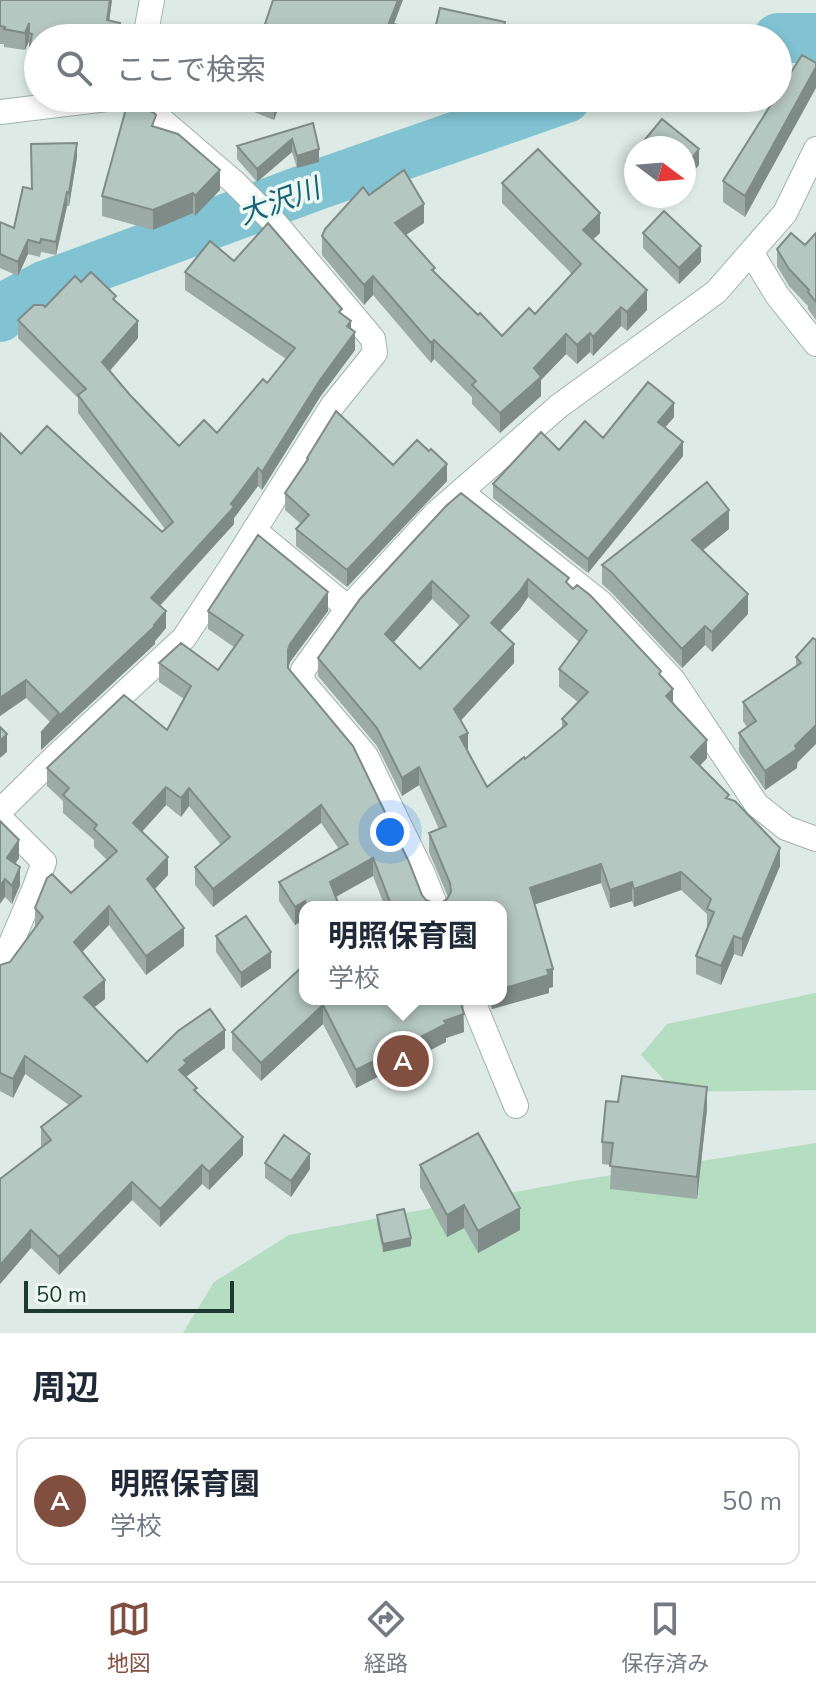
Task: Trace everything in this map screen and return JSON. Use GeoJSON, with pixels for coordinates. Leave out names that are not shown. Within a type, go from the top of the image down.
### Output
{"type":"FeatureCollection","features":[{"type":"Feature","properties":{"kind":"street"},"geometry":{"type":"LineString","coordinates":[[148,24],[152,0]]}},
{"type":"Feature","properties":{"kind":"street"},"geometry":{"type":"LineString","coordinates":[[0,112],[24,109]]}},
{"type":"Feature","properties":{"kind":"street"},"geometry":{"type":"LineString","coordinates":[[0,811],[184,638],[333,405],[375,353],[373,339],[276,224],[234,182],[152,112]]}},
{"type":"Feature","properties":{"kind":"street"},"geometry":{"type":"LineString","coordinates":[[434,901],[366,756],[302,681],[303,670],[348,608],[436,513],[559,406],[716,292],[785,213],[816,149]]}},
{"type":"Feature","properties":{"kind":"street"},"geometry":{"type":"LineString","coordinates":[[751,252],[777,295],[816,344]]}},
{"type":"Feature","properties":{"kind":"street"},"geometry":{"type":"LineString","coordinates":[[461,492],[600,602],[673,680],[757,805],[786,828],[816,839]]}},
{"type":"Feature","properties":{"kind":"street"},"geometry":{"type":"LineString","coordinates":[[254,530],[348,608]]}},
{"type":"Feature","properties":{"kind":"street"},"geometry":{"type":"LineString","coordinates":[[0,818],[44,862],[0,969]]}},
{"type":"Feature","properties":{"kind":"street"},"geometry":{"type":"LineString","coordinates":[[474,1005],[516,1106]]}},
{"type":"Feature","properties":{"kind":"green space"},"geometry":{"type":"Polygon","coordinates":[[[816,993],[816,1090],[675,1092],[641,1055],[667,1024],[816,993]]]}},
{"type":"Feature","properties":{"kind":"green space"},"geometry":{"type":"Polygon","coordinates":[[[816,1143],[816,1333],[183,1333],[214,1282],[289,1235],[574,1181],[816,1143]]]}},
{"type":"Feature","properties":{"kind":"building"},"geometry":{"type":"Polygon","coordinates":[[[0,0],[110,0],[107,20],[120,23],[29,23],[24,24],[24,33],[0,26],[0,0]]]}},
{"type":"Feature","properties":{"kind":"building"},"geometry":{"type":"Polygon","coordinates":[[[273,0],[398,0],[389,23],[394,24],[265,24],[273,0]]]}},
{"type":"Feature","properties":{"kind":"building"},"geometry":{"type":"Polygon","coordinates":[[[440,8],[505,24],[436,24],[440,8]]]}},
{"type":"Feature","properties":{"kind":"building"},"geometry":{"type":"Polygon","coordinates":[[[802,55],[816,63],[792,111],[792,71],[802,55]]]}},
{"type":"Feature","properties":{"kind":"building"},"geometry":{"type":"Polygon","coordinates":[[[125,112],[153,112],[156,115],[152,126],[178,134],[220,170],[195,196],[193,193],[153,210],[102,196],[125,112]]]}},
{"type":"Feature","properties":{"kind":"building"},"geometry":{"type":"Polygon","coordinates":[[[766,112],[791,112],[745,196],[723,181],[766,112]]]}},
{"type":"Feature","properties":{"kind":"building"},"geometry":{"type":"Polygon","coordinates":[[[662,119],[683,136],[648,136],[662,119]]]}},
{"type":"Feature","properties":{"kind":"building"},"geometry":{"type":"Polygon","coordinates":[[[313,123],[319,149],[297,156],[292,139],[257,169],[237,146],[313,123]]]}},
{"type":"Feature","properties":{"kind":"building"},"geometry":{"type":"Polygon","coordinates":[[[77,143],[69,193],[56,242],[28,240],[18,262],[0,254],[0,222],[14,228],[23,187],[32,189],[31,144],[77,143]]]}},
{"type":"Feature","properties":{"kind":"building"},"geometry":{"type":"Polygon","coordinates":[[[538,149],[600,213],[583,230],[647,290],[627,312],[621,307],[593,337],[590,333],[577,345],[566,334],[534,368],[541,377],[500,413],[472,385],[476,381],[434,340],[431,343],[373,276],[364,285],[322,236],[363,187],[369,195],[404,170],[424,204],[395,223],[435,268],[432,270],[502,336],[529,308],[535,314],[581,264],[502,183],[538,149]]]}},
{"type":"Feature","properties":{"kind":"building"},"geometry":{"type":"Polygon","coordinates":[[[664,211],[701,246],[679,268],[643,233],[664,211]]]}},
{"type":"Feature","properties":{"kind":"building"},"geometry":{"type":"Polygon","coordinates":[[[268,223],[342,309],[339,312],[351,321],[347,326],[355,332],[320,380],[262,472],[258,468],[231,504],[234,507],[151,598],[166,611],[155,626],[41,733],[59,713],[26,680],[0,698],[0,433],[21,454],[47,426],[162,532],[173,522],[78,395],[86,389],[18,320],[34,305],[45,307],[75,276],[81,282],[91,272],[116,296],[113,299],[138,321],[102,362],[179,446],[204,420],[217,433],[263,379],[267,383],[295,348],[185,272],[210,241],[234,261],[268,223]]]}},
{"type":"Feature","properties":{"kind":"building"},"geometry":{"type":"Polygon","coordinates":[[[791,233],[805,245],[816,233],[816,302],[777,249],[791,233]]]}},
{"type":"Feature","properties":{"kind":"building"},"geometry":{"type":"Polygon","coordinates":[[[648,382],[674,403],[658,422],[683,442],[588,559],[493,484],[541,432],[559,450],[585,421],[603,438],[648,382]]]}},
{"type":"Feature","properties":{"kind":"building"},"geometry":{"type":"Polygon","coordinates":[[[336,411],[393,465],[417,440],[447,464],[347,570],[296,529],[309,515],[285,493],[336,411]]]}},
{"type":"Feature","properties":{"kind":"building"},"geometry":{"type":"Polygon","coordinates":[[[707,482],[729,510],[692,540],[748,594],[712,632],[705,626],[682,649],[602,565],[707,482]]]}},
{"type":"Feature","properties":{"kind":"building"},"geometry":{"type":"Polygon","coordinates":[[[461,493],[569,578],[566,582],[573,589],[577,585],[590,595],[661,671],[659,674],[673,689],[666,696],[707,740],[691,757],[729,795],[726,798],[735,801],[780,848],[742,939],[734,936],[721,966],[696,956],[714,912],[707,909],[711,899],[681,872],[634,889],[632,882],[610,890],[601,864],[530,888],[553,969],[547,970],[549,975],[507,987],[507,901],[444,901],[451,892],[450,883],[429,833],[446,826],[419,767],[402,778],[377,728],[318,658],[360,599],[461,493]],[[528,579],[491,623],[514,644],[454,709],[468,733],[460,737],[487,787],[567,724],[562,719],[588,692],[559,669],[587,631],[528,579]],[[432,581],[385,634],[420,669],[469,616],[432,581]]]}},
{"type":"Feature","properties":{"kind":"building"},"geometry":{"type":"Polygon","coordinates":[[[258,535],[328,592],[290,644],[288,668],[353,746],[428,901],[390,901],[373,858],[330,882],[337,901],[299,901],[295,907],[279,882],[348,844],[321,805],[213,889],[195,867],[230,837],[189,788],[181,798],[166,787],[133,823],[168,857],[147,879],[184,928],[146,956],[109,906],[74,942],[105,980],[84,997],[147,1062],[178,1031],[210,1009],[225,1030],[184,1060],[187,1063],[179,1070],[197,1088],[194,1090],[243,1137],[209,1172],[202,1165],[160,1209],[132,1182],[59,1257],[31,1230],[0,1265],[0,1179],[51,1140],[41,1127],[81,1096],[25,1056],[13,1079],[0,1073],[0,965],[10,962],[43,917],[35,908],[47,878],[52,874],[71,893],[117,851],[94,829],[97,825],[63,795],[69,788],[47,768],[124,695],[167,730],[191,686],[159,663],[181,643],[218,670],[243,635],[208,611],[258,535]]]}},
{"type":"Feature","properties":{"kind":"building"},"geometry":{"type":"Polygon","coordinates":[[[813,638],[816,640],[816,725],[795,746],[797,749],[765,771],[739,733],[756,721],[743,702],[801,663],[796,657],[813,638]]]}},
{"type":"Feature","properties":{"kind":"building"},"geometry":{"type":"Polygon","coordinates":[[[0,727],[7,734],[0,741],[0,727]]]}},
{"type":"Feature","properties":{"kind":"building"},"geometry":{"type":"Polygon","coordinates":[[[0,821],[19,840],[7,858],[20,867],[12,886],[5,879],[0,886],[0,821]]]}},
{"type":"Feature","properties":{"kind":"building"},"geometry":{"type":"Polygon","coordinates":[[[246,916],[271,952],[241,973],[216,936],[246,916]]]}},
{"type":"Feature","properties":{"kind":"building"},"geometry":{"type":"Polygon","coordinates":[[[299,970],[299,1005],[323,1005],[261,1063],[232,1032],[299,970]]]}},
{"type":"Feature","properties":{"kind":"building"},"geometry":{"type":"Polygon","coordinates":[[[323,1005],[461,1005],[464,1014],[444,1021],[446,1024],[356,1070],[323,1005]]]}},
{"type":"Feature","properties":{"kind":"building"},"geometry":{"type":"Polygon","coordinates":[[[622,1076],[707,1087],[697,1177],[610,1166],[613,1143],[602,1142],[606,1101],[618,1102],[622,1076]]]}},
{"type":"Feature","properties":{"kind":"building"},"geometry":{"type":"Polygon","coordinates":[[[478,1133],[520,1208],[478,1231],[464,1205],[447,1215],[420,1165],[478,1133]]]}},
{"type":"Feature","properties":{"kind":"building"},"geometry":{"type":"Polygon","coordinates":[[[284,1135],[310,1154],[291,1181],[265,1163],[284,1135]]]}},
{"type":"Feature","properties":{"kind":"building"},"geometry":{"type":"Polygon","coordinates":[[[404,1209],[411,1238],[383,1244],[377,1215],[404,1209]]]}},
{"type":"Feature","properties":{"kind":"waterway","name":"大沢川"},"geometry":{"type":"LineString","coordinates":[[792,38],[816,38]]}},
{"type":"Feature","properties":{"kind":"waterway","name":"大沢川"},"geometry":{"type":"LineString","coordinates":[[0,317],[8,305],[44,286],[526,112]]}},
{"type":"Feature","properties":{"kind":"place","name":"明照保育園"},"geometry":{"type":"Point","coordinates":[403,1061]}}]}
